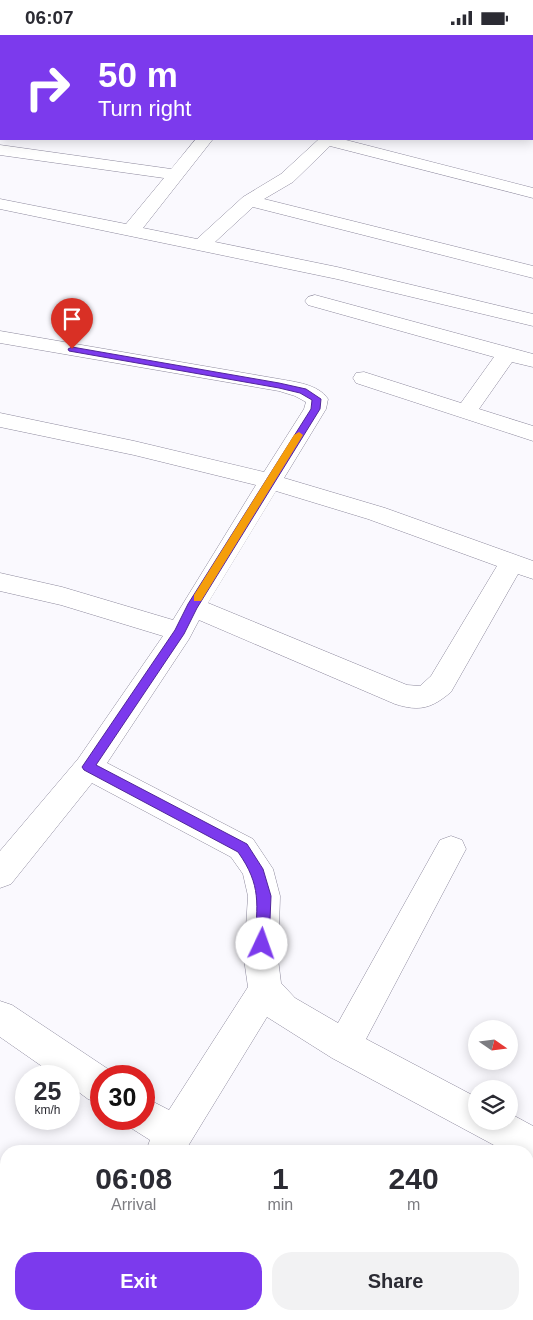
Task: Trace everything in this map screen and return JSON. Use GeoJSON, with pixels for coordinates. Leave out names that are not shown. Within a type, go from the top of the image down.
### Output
{"type":"FeatureCollection","features":[{"type":"Feature","properties":{"kind":"street"},"geometry":{"type":"LineString","coordinates":[[131,230],[204,140]]}},
{"type":"Feature","properties":{"kind":"street"},"geometry":{"type":"LineString","coordinates":[[201,245],[249,201],[287,178],[327,140]]}},
{"type":"Feature","properties":{"kind":"street"},"geometry":{"type":"LineString","coordinates":[[332,140],[533,193]]}},
{"type":"Feature","properties":{"kind":"street"},"geometry":{"type":"LineString","coordinates":[[0,149],[176,175]]}},
{"type":"Feature","properties":{"kind":"street"},"geometry":{"type":"LineString","coordinates":[[249,201],[533,271]]}},
{"type":"Feature","properties":{"kind":"street"},"geometry":{"type":"LineString","coordinates":[[0,204],[337,273],[533,319]]}},
{"type":"Feature","properties":{"kind":"street"},"geometry":{"type":"LineString","coordinates":[[315,301],[533,361]]}},
{"type":"Feature","properties":{"kind":"street"},"geometry":{"type":"LineString","coordinates":[[0,337],[303,391],[317,399],[315,409],[186,619],[88,767],[1,871]]}},
{"type":"Feature","properties":{"kind":"street"},"geometry":{"type":"LineString","coordinates":[[466,412],[507,354]]}},
{"type":"Feature","properties":{"kind":"street"},"geometry":{"type":"LineString","coordinates":[[364,378],[533,434]]}},
{"type":"Feature","properties":{"kind":"street"},"geometry":{"type":"LineString","coordinates":[[0,420],[100,439],[269,482],[355,507],[523,566],[441,684],[426,697],[405,696],[186,619],[80,601],[0,582]]}},
{"type":"Feature","properties":{"kind":"street"},"geometry":{"type":"LineString","coordinates":[[88,767],[242,848],[257,869],[264,896],[261,959],[265,991],[283,1010],[344,1046],[468,1112]]}},
{"type":"Feature","properties":{"kind":"street"},"geometry":{"type":"LineString","coordinates":[[344,1046],[451,849]]}},
{"type":"Feature","properties":{"kind":"street"},"geometry":{"type":"LineString","coordinates":[[155,1127],[169,1143],[265,991]]}},
{"type":"Feature","properties":{"kind":"street"},"geometry":{"type":"LineString","coordinates":[[0,1017],[90,1078]]}},
{"type":"Feature","properties":{"kind":"slow traffic"},"geometry":{"type":"LineString","coordinates":[[198,598],[299,435]]}},
{"type":"Feature","properties":{"kind":"route"},"geometry":{"type":"LineString","coordinates":[[72,349],[279,385],[303,391],[317,399],[315,409],[192,607],[180,631],[88,767],[242,848],[257,869],[264,896],[262,944]]}}]}
